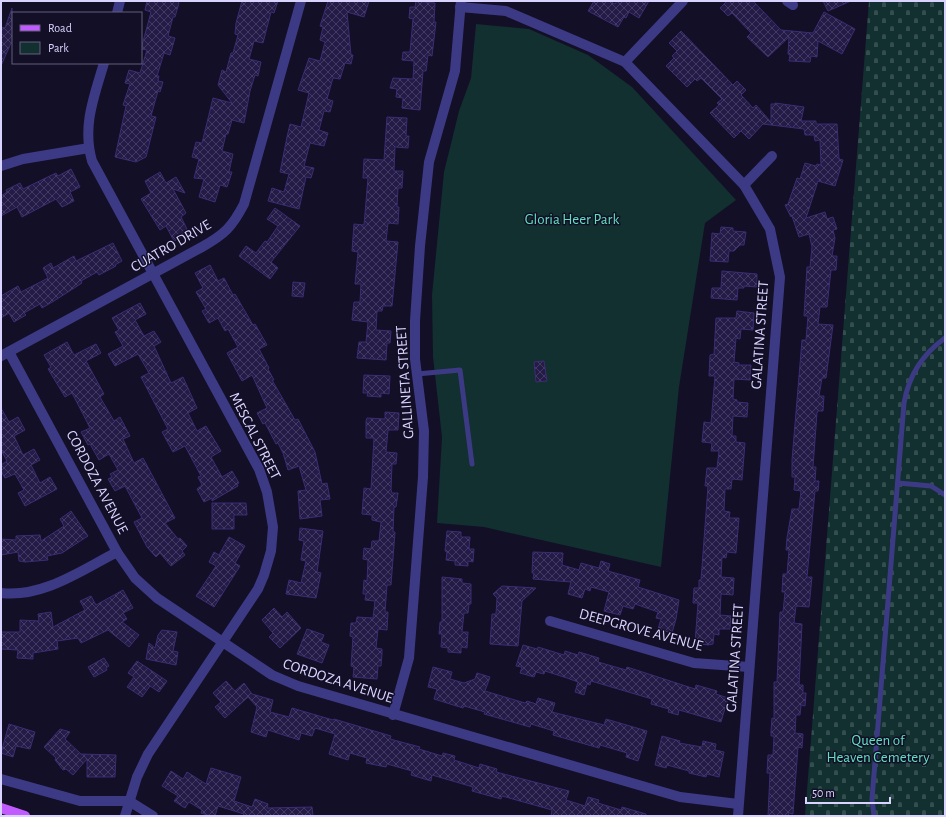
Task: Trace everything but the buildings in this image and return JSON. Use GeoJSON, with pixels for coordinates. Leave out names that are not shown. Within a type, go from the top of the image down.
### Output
{"type":"FeatureCollection","features":[{"type":"Feature","properties":{"kind":"main road"},"geometry":{"type":"LineString","coordinates":[[1,808],[19,815]]}},
{"type":"Feature","properties":{"kind":"street"},"geometry":{"type":"LineString","coordinates":[[117,12],[120,1]]}},
{"type":"Feature","properties":{"kind":"street","name":"CUATRO DRIVE"},"geometry":{"type":"LineString","coordinates":[[5,354],[219,238],[234,224],[244,204],[301,1]]}},
{"type":"Feature","properties":{"kind":"street"},"geometry":{"type":"LineString","coordinates":[[625,62],[683,1]]}},
{"type":"Feature","properties":{"kind":"street","name":"GALATINA STREET"},"geometry":{"type":"LineString","coordinates":[[460,4],[506,11],[625,62],[744,186],[770,229],[780,277],[738,816]]}},
{"type":"Feature","properties":{"kind":"street","name":"GALLINETA STREET"},"geometry":{"type":"LineString","coordinates":[[393,715],[409,658],[423,477],[424,431],[417,374],[415,321],[427,183],[429,162],[455,71],[460,4]]}},
{"type":"Feature","properties":{"kind":"street","name":"MESCAL STREET"},"geometry":{"type":"LineString","coordinates":[[104,64],[88,122],[88,148],[92,161],[259,469],[267,492],[272,516],[273,539],[264,575],[258,589],[221,642],[148,754],[137,777],[125,816]]}},
{"type":"Feature","properties":{"kind":"street"},"geometry":{"type":"LineString","coordinates":[[1,166],[23,159],[88,148]]}},
{"type":"Feature","properties":{"kind":"street"},"geometry":{"type":"LineString","coordinates":[[744,186],[772,156]]}},
{"type":"Feature","properties":{"kind":"street","name":"CORDOZA AVENUE"},"geometry":{"type":"LineString","coordinates":[[5,354],[117,552],[135,578],[157,598],[272,675],[298,686],[393,715],[680,797],[738,804]]}},
{"type":"Feature","properties":{"kind":"street"},"geometry":{"type":"LineString","coordinates":[[1,593],[24,593],[53,585],[117,552]]}},
{"type":"Feature","properties":{"kind":"street","name":"DEEPGROVE AVENUE"},"geometry":{"type":"LineString","coordinates":[[550,621],[694,663],[749,667]]}},
{"type":"Feature","properties":{"kind":"street"},"geometry":{"type":"LineString","coordinates":[[1,779],[80,801],[129,801],[153,816]]}},
{"type":"Feature","properties":{"kind":"lane"},"geometry":{"type":"LineString","coordinates":[[874,816],[873,792],[906,389],[921,360],[931,349],[945,338]]}},
{"type":"Feature","properties":{"kind":"lane"},"geometry":{"type":"LineString","coordinates":[[417,374],[460,370],[472,464]]}},
{"type":"Feature","properties":{"kind":"lane"},"geometry":{"type":"LineString","coordinates":[[898,483],[931,486],[945,494]]}},
{"type":"Feature","properties":{"kind":"green space","name":"Queen of Heaven Cemetery"},"geometry":{"type":"Polygon","coordinates":[[[869,1],[945,1],[945,816],[805,816],[869,1]]]}},
{"type":"Feature","properties":{"kind":"green space","name":"Gloria Heer Park"},"geometry":{"type":"Polygon","coordinates":[[[476,24],[529,29],[588,55],[632,87],[736,200],[705,223],[679,387],[661,567],[484,527],[437,523],[442,437],[433,357],[432,295],[444,172],[459,111],[471,78],[476,24]]]}}]}
